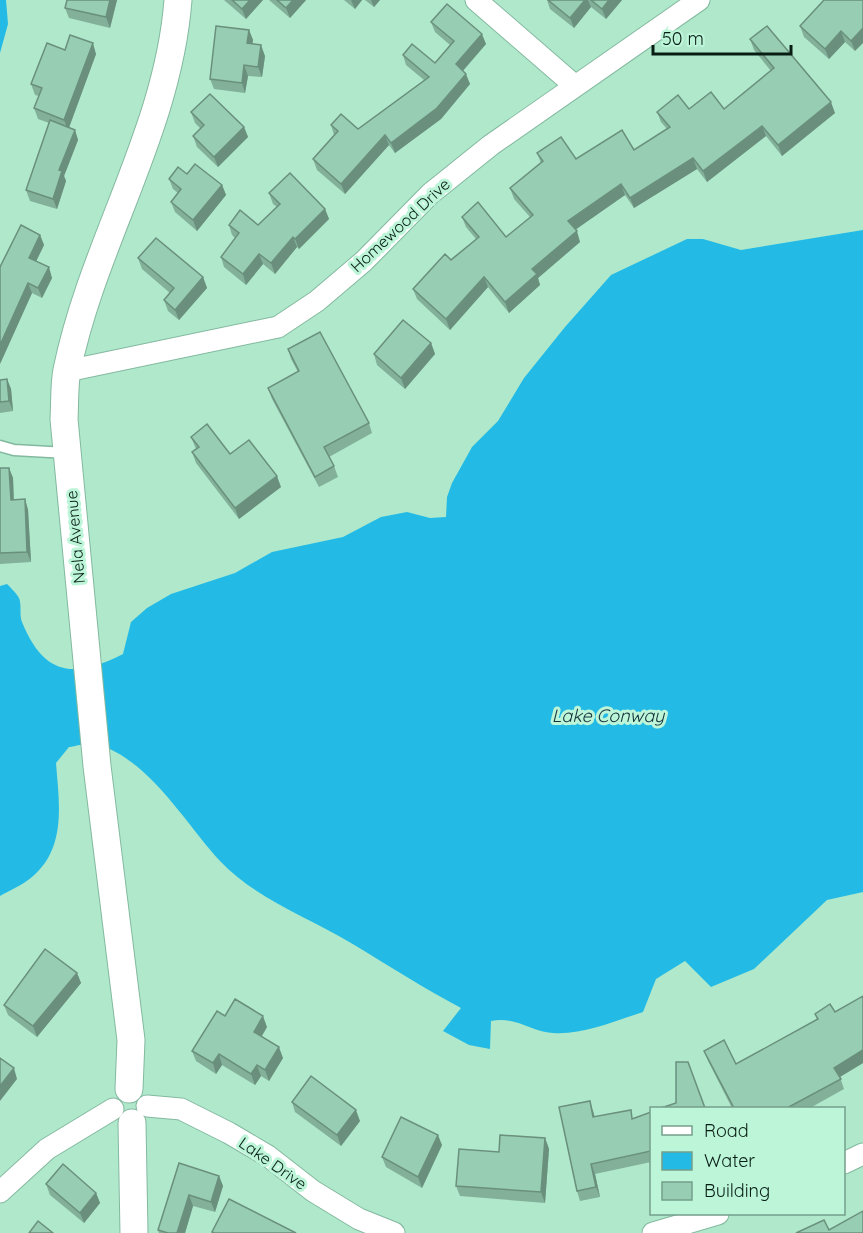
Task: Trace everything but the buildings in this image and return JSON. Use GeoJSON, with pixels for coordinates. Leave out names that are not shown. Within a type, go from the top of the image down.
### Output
{"type":"FeatureCollection","features":[{"type":"Feature","properties":{"kind":"street","name":"Nela Avenue"},"geometry":{"type":"LineString","coordinates":[[134,1233],[130,1107],[131,1040],[96,766],[64,419],[67,371],[87,297],[161,95],[175,36],[178,0]]}},
{"type":"Feature","properties":{"kind":"street"},"geometry":{"type":"LineString","coordinates":[[476,0],[574,85]]}},
{"type":"Feature","properties":{"kind":"street","name":"Homewood Drive"},"geometry":{"type":"LineString","coordinates":[[67,371],[278,327],[317,301],[364,261],[447,180],[574,85],[699,0]]}},
{"type":"Feature","properties":{"kind":"street"},"geometry":{"type":"LineString","coordinates":[[0,1192],[47,1149],[130,1107]]}},
{"type":"Feature","properties":{"kind":"street","name":"Lake Drive"},"geometry":{"type":"LineString","coordinates":[[130,1107],[181,1109],[268,1156],[313,1191],[359,1219],[394,1233]]}},
{"type":"Feature","properties":{"kind":"street"},"geometry":{"type":"LineString","coordinates":[[845,1163],[863,1154]]}},
{"type":"Feature","properties":{"kind":"street"},"geometry":{"type":"LineString","coordinates":[[653,1233],[715,1215]]}},
{"type":"Feature","properties":{"kind":"lane"},"geometry":{"type":"LineString","coordinates":[[0,446],[14,450],[67,453]]}},
{"type":"Feature","properties":{"kind":"water"},"geometry":{"type":"Polygon","coordinates":[[[0,0],[6,0],[8,24],[0,53],[0,0]]]}},
{"type":"Feature","properties":{"kind":"water","name":"Lake Conway"},"geometry":{"type":"Polygon","coordinates":[[[863,230],[863,892],[827,900],[754,969],[711,987],[685,961],[656,979],[643,1012],[599,1027],[565,1033],[545,1032],[516,1022],[491,1021],[490,1049],[469,1045],[443,1031],[461,1008],[335,934],[266,897],[234,874],[220,861],[149,777],[115,751],[96,744],[69,747],[56,763],[59,809],[56,838],[51,852],[32,877],[0,896],[0,586],[7,584],[18,596],[21,619],[31,640],[40,653],[51,662],[62,668],[75,669],[105,662],[123,654],[131,622],[147,608],[171,594],[235,573],[272,552],[343,537],[381,517],[407,512],[430,518],[446,517],[447,497],[452,483],[472,447],[498,421],[524,378],[611,275],[687,239],[703,239],[741,250],[863,230]]]}}]}
